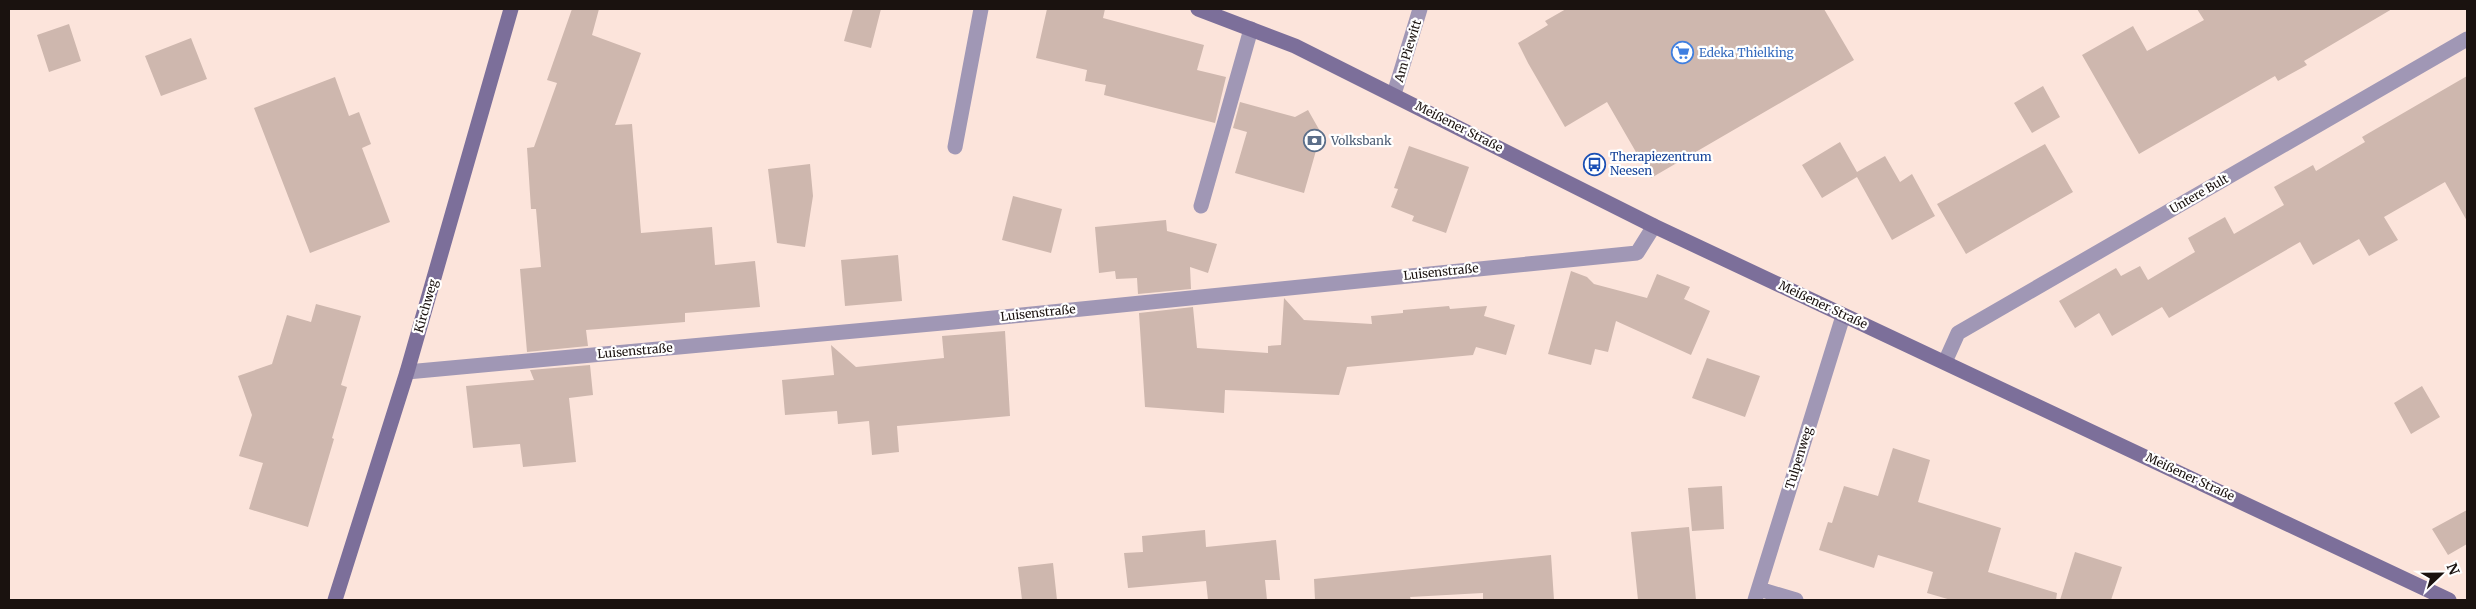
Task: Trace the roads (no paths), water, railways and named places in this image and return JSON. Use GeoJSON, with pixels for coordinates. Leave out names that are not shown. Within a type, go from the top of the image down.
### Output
{"type":"FeatureCollection","features":[{"type":"Feature","properties":{"kind":"street","name":"Kirchweg"},"geometry":{"type":"LineString","coordinates":[[335,600],[407,372],[511,9]]}},
{"type":"Feature","properties":{"kind":"street"},"geometry":{"type":"LineString","coordinates":[[955,147],[981,9]]}},
{"type":"Feature","properties":{"kind":"street","name":"Meißener Straße"},"geometry":{"type":"LineString","coordinates":[[1198,9],[1295,46],[1654,226],[2449,600]]}},
{"type":"Feature","properties":{"kind":"street","name":"Am Piewitt"},"geometry":{"type":"LineString","coordinates":[[1394,94],[1420,9]]}},
{"type":"Feature","properties":{"kind":"street"},"geometry":{"type":"LineString","coordinates":[[1201,206],[1251,28]]}},
{"type":"Feature","properties":{"kind":"street","name":"Untere Bult"},"geometry":{"type":"LineString","coordinates":[[1945,362],[1958,333],[2467,39]]}},
{"type":"Feature","properties":{"kind":"street","name":"Luisenstraße"},"geometry":{"type":"LineString","coordinates":[[407,372],[943,322],[1637,253],[1654,226]]}},
{"type":"Feature","properties":{"kind":"street","name":"Tulpenweg"},"geometry":{"type":"LineString","coordinates":[[1757,594],[1843,316]]}},
{"type":"Feature","properties":{"kind":"street"},"geometry":{"type":"LineString","coordinates":[[1757,594],[1796,600]]}},
{"type":"Feature","properties":{"kind":"place","name":"Edeka Thielking"},"geometry":{"type":"Point","coordinates":[1683,53]}},
{"type":"Feature","properties":{"kind":"place","name":"Volksbank"},"geometry":{"type":"Point","coordinates":[1315,141]}},
{"type":"Feature","properties":{"kind":"place","name":"Therapiezentrum Neesen"},"geometry":{"type":"Point","coordinates":[1594,164]}}]}
